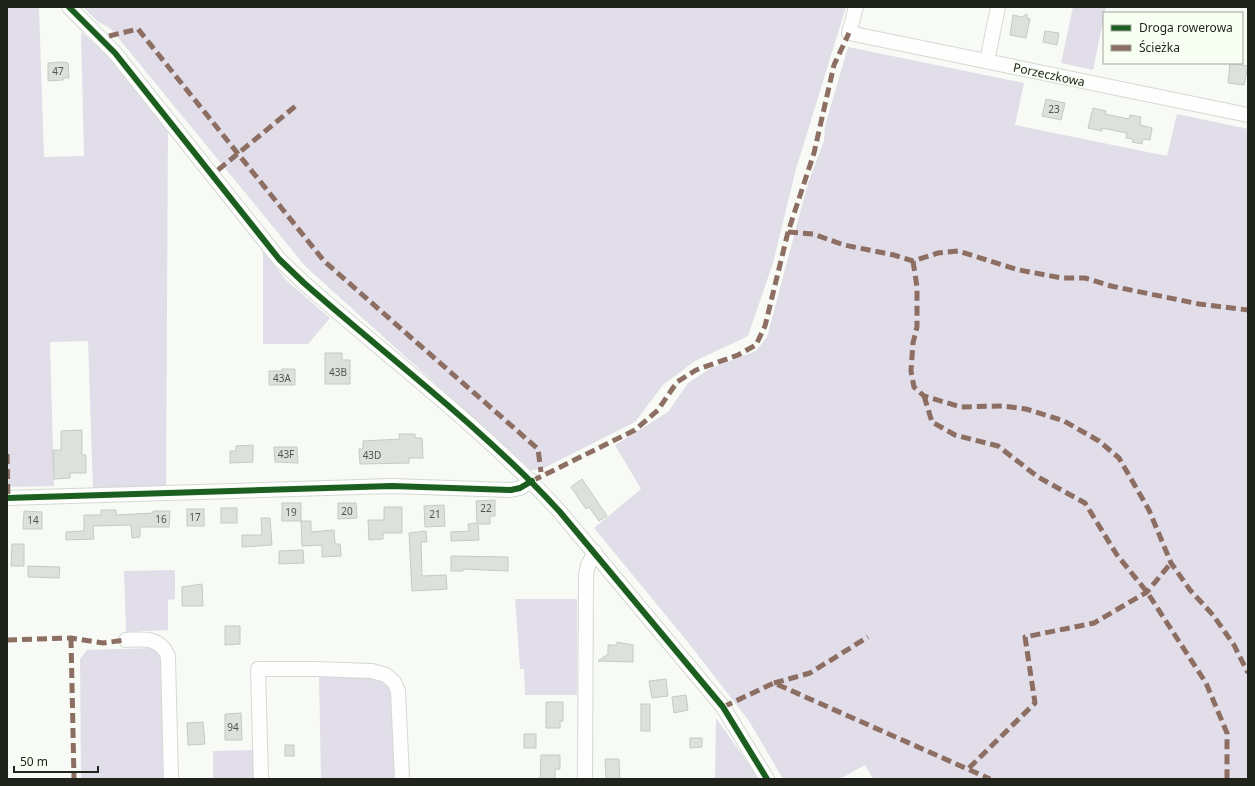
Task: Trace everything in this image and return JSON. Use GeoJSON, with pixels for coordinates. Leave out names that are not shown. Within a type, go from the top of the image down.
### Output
{"type":"FeatureCollection","features":[{"type":"Feature","properties":{"kind":"street"},"geometry":{"type":"LineString","coordinates":[[69,7],[115,53],[280,258],[304,283],[494,446],[532,481],[595,552],[723,707],[766,779]]}},
{"type":"Feature","properties":{"kind":"street","name":"Porzeczkowa"},"geometry":{"type":"LineString","coordinates":[[856,7],[849,33],[1248,115]]}},
{"type":"Feature","properties":{"kind":"street"},"geometry":{"type":"LineString","coordinates":[[987,62],[998,7]]}},
{"type":"Feature","properties":{"kind":"street"},"geometry":{"type":"LineString","coordinates":[[7,498],[392,486],[511,490],[520,488],[532,481]]}},
{"type":"Feature","properties":{"kind":"street"},"geometry":{"type":"LineString","coordinates":[[585,779],[586,575],[588,565],[595,552]]}},
{"type":"Feature","properties":{"kind":"street"},"geometry":{"type":"LineString","coordinates":[[126,640],[154,641],[161,645],[168,656],[171,779]]}},
{"type":"Feature","properties":{"kind":"street"},"geometry":{"type":"LineString","coordinates":[[261,779],[258,669],[372,671],[386,675],[394,682],[398,691],[400,706],[402,779]]}},
{"type":"Feature","properties":{"kind":"shaded area"},"geometry":{"type":"Polygon","coordinates":[[[7,7],[39,7],[44,157],[84,156],[81,32],[103,51],[168,130],[166,488],[93,490],[88,341],[50,342],[54,486],[7,487],[7,7]]]}},
{"type":"Feature","properties":{"kind":"shaded area"},"geometry":{"type":"Polygon","coordinates":[[[83,7],[846,7],[796,169],[773,263],[748,336],[695,361],[663,385],[635,422],[542,469],[531,470],[306,267],[111,29],[97,21],[83,7]]]}},
{"type":"Feature","properties":{"kind":"shaded area"},"geometry":{"type":"Polygon","coordinates":[[[1073,7],[1106,7],[1105,12],[1103,12],[1103,22],[1093,70],[1061,63],[1073,7]]]}},
{"type":"Feature","properties":{"kind":"shaded area"},"geometry":{"type":"Polygon","coordinates":[[[848,47],[1024,83],[1015,125],[1167,156],[1177,114],[1248,129],[1248,779],[873,779],[865,765],[840,779],[783,779],[749,721],[687,641],[594,528],[641,489],[615,445],[668,412],[688,383],[711,368],[756,351],[767,337],[808,183],[824,141],[825,126],[848,47]]]}},
{"type":"Feature","properties":{"kind":"shaded area"},"geometry":{"type":"Polygon","coordinates":[[[263,251],[287,281],[330,318],[308,344],[263,344],[263,251]]]}},
{"type":"Feature","properties":{"kind":"shaded area"},"geometry":{"type":"Polygon","coordinates":[[[175,570],[175,599],[168,600],[168,630],[126,632],[124,571],[175,570]]]}},
{"type":"Feature","properties":{"kind":"shaded area"},"geometry":{"type":"Polygon","coordinates":[[[515,599],[577,599],[577,695],[525,695],[524,669],[520,669],[515,599]]]}},
{"type":"Feature","properties":{"kind":"shaded area"},"geometry":{"type":"Polygon","coordinates":[[[152,648],[161,656],[163,779],[81,779],[80,659],[87,650],[152,648]]]}},
{"type":"Feature","properties":{"kind":"shaded area"},"geometry":{"type":"Polygon","coordinates":[[[319,677],[383,677],[394,690],[396,779],[321,779],[319,677]]]}},
{"type":"Feature","properties":{"kind":"shaded area"},"geometry":{"type":"Polygon","coordinates":[[[716,718],[758,777],[759,779],[715,779],[716,718]]]}},
{"type":"Feature","properties":{"kind":"shaded area"},"geometry":{"type":"Polygon","coordinates":[[[253,750],[253,779],[213,779],[213,751],[253,750]]]}},
{"type":"Feature","properties":{"kind":"building"},"geometry":{"type":"Polygon","coordinates":[[[1027,14],[1027,18],[1030,19],[1026,38],[1010,35],[1013,15],[1022,17],[1027,14]]]}},
{"type":"Feature","properties":{"kind":"building"},"geometry":{"type":"Polygon","coordinates":[[[1045,31],[1059,33],[1057,45],[1043,42],[1045,31]]]}},
{"type":"Feature","properties":{"kind":"building"},"geometry":{"type":"Polygon","coordinates":[[[48,63],[68,63],[69,78],[48,81],[48,63]]]}},
{"type":"Feature","properties":{"kind":"building"},"geometry":{"type":"Polygon","coordinates":[[[1230,64],[1248,66],[1244,85],[1228,83],[1230,64]]]}},
{"type":"Feature","properties":{"kind":"building"},"geometry":{"type":"Polygon","coordinates":[[[1046,99],[1065,103],[1061,120],[1042,116],[1046,99]]]}},
{"type":"Feature","properties":{"kind":"building"},"geometry":{"type":"Polygon","coordinates":[[[1093,108],[1106,111],[1105,114],[1129,119],[1130,115],[1141,117],[1140,125],[1152,128],[1150,140],[1143,139],[1142,144],[1132,142],[1133,139],[1126,138],[1127,133],[1102,128],[1102,131],[1088,128],[1093,108]]]}},
{"type":"Feature","properties":{"kind":"building"},"geometry":{"type":"Polygon","coordinates":[[[325,353],[342,353],[342,360],[350,360],[350,384],[325,384],[325,353]]]}},
{"type":"Feature","properties":{"kind":"building"},"geometry":{"type":"Polygon","coordinates":[[[282,369],[295,369],[295,385],[269,385],[269,371],[282,371],[282,369]]]}},
{"type":"Feature","properties":{"kind":"building"},"geometry":{"type":"Polygon","coordinates":[[[82,430],[82,455],[86,455],[86,473],[70,473],[70,478],[54,479],[53,450],[61,450],[61,431],[82,430]]]}},
{"type":"Feature","properties":{"kind":"building"},"geometry":{"type":"Polygon","coordinates":[[[399,434],[415,434],[415,438],[422,438],[423,458],[409,458],[409,463],[360,464],[359,449],[363,449],[363,441],[400,439],[399,434]]]}},
{"type":"Feature","properties":{"kind":"building"},"geometry":{"type":"Polygon","coordinates":[[[253,445],[253,462],[230,463],[230,451],[236,451],[236,446],[253,445]]]}},
{"type":"Feature","properties":{"kind":"building"},"geometry":{"type":"Polygon","coordinates":[[[274,447],[297,447],[298,463],[275,462],[274,447]]]}},
{"type":"Feature","properties":{"kind":"building"},"geometry":{"type":"Polygon","coordinates":[[[582,479],[607,516],[599,521],[589,507],[586,509],[571,487],[582,479]]]}},
{"type":"Feature","properties":{"kind":"building"},"geometry":{"type":"Polygon","coordinates":[[[495,500],[495,516],[490,516],[490,524],[478,524],[479,540],[451,541],[451,532],[469,531],[468,524],[477,523],[476,501],[495,500]]]}},
{"type":"Feature","properties":{"kind":"building"},"geometry":{"type":"Polygon","coordinates":[[[282,503],[301,503],[301,521],[282,521],[282,503]]]}},
{"type":"Feature","properties":{"kind":"building"},"geometry":{"type":"Polygon","coordinates":[[[338,503],[356,503],[357,518],[338,519],[338,503]]]}},
{"type":"Feature","properties":{"kind":"building"},"geometry":{"type":"Polygon","coordinates":[[[444,505],[445,526],[425,527],[424,506],[444,505]]]}},
{"type":"Feature","properties":{"kind":"building"},"geometry":{"type":"Polygon","coordinates":[[[384,507],[402,507],[402,533],[383,533],[383,539],[369,540],[368,520],[384,520],[384,507]]]}},
{"type":"Feature","properties":{"kind":"building"},"geometry":{"type":"Polygon","coordinates":[[[221,508],[237,508],[237,523],[221,523],[221,508]]]}},
{"type":"Feature","properties":{"kind":"building"},"geometry":{"type":"Polygon","coordinates":[[[187,509],[204,509],[204,526],[187,526],[187,509]]]}},
{"type":"Feature","properties":{"kind":"building"},"geometry":{"type":"Polygon","coordinates":[[[101,510],[116,510],[116,515],[153,513],[153,511],[170,511],[169,527],[140,527],[140,537],[132,538],[131,525],[93,526],[94,539],[66,540],[66,532],[84,531],[84,515],[101,515],[101,510]]]}},
{"type":"Feature","properties":{"kind":"building"},"geometry":{"type":"Polygon","coordinates":[[[24,511],[42,512],[42,529],[23,529],[24,511]]]}},
{"type":"Feature","properties":{"kind":"building"},"geometry":{"type":"Polygon","coordinates":[[[261,518],[270,518],[272,545],[242,547],[242,535],[262,535],[261,518]]]}},
{"type":"Feature","properties":{"kind":"building"},"geometry":{"type":"Polygon","coordinates":[[[301,521],[311,521],[311,532],[334,530],[335,544],[340,544],[341,556],[322,557],[322,545],[302,546],[301,521]]]}},
{"type":"Feature","properties":{"kind":"building"},"geometry":{"type":"Polygon","coordinates":[[[426,531],[427,542],[421,542],[422,576],[446,575],[447,589],[412,591],[409,533],[426,531]]]}},
{"type":"Feature","properties":{"kind":"building"},"geometry":{"type":"Polygon","coordinates":[[[12,544],[24,544],[24,566],[11,566],[12,544]]]}},
{"type":"Feature","properties":{"kind":"building"},"geometry":{"type":"Polygon","coordinates":[[[303,550],[304,563],[279,564],[279,551],[303,550]]]}},
{"type":"Feature","properties":{"kind":"building"},"geometry":{"type":"Polygon","coordinates":[[[451,556],[508,557],[508,571],[463,569],[463,571],[451,571],[451,556]]]}},
{"type":"Feature","properties":{"kind":"building"},"geometry":{"type":"Polygon","coordinates":[[[28,566],[60,567],[59,578],[28,577],[28,566]]]}},
{"type":"Feature","properties":{"kind":"building"},"geometry":{"type":"Polygon","coordinates":[[[202,584],[203,606],[182,606],[182,587],[202,584]]]}},
{"type":"Feature","properties":{"kind":"building"},"geometry":{"type":"Polygon","coordinates":[[[225,626],[240,626],[240,644],[225,645],[225,626]]]}},
{"type":"Feature","properties":{"kind":"building"},"geometry":{"type":"Polygon","coordinates":[[[617,642],[633,645],[633,662],[598,661],[608,654],[608,645],[617,645],[617,642]]]}},
{"type":"Feature","properties":{"kind":"building"},"geometry":{"type":"Polygon","coordinates":[[[666,679],[668,696],[652,698],[649,681],[666,679]]]}},
{"type":"Feature","properties":{"kind":"building"},"geometry":{"type":"Polygon","coordinates":[[[686,695],[688,710],[674,713],[672,697],[686,695]]]}},
{"type":"Feature","properties":{"kind":"building"},"geometry":{"type":"Polygon","coordinates":[[[546,702],[563,702],[563,721],[560,721],[560,728],[546,728],[546,702]]]}},
{"type":"Feature","properties":{"kind":"building"},"geometry":{"type":"Polygon","coordinates":[[[641,704],[650,704],[650,731],[641,731],[641,704]]]}},
{"type":"Feature","properties":{"kind":"building"},"geometry":{"type":"Polygon","coordinates":[[[241,713],[242,740],[225,740],[225,714],[241,713]]]}},
{"type":"Feature","properties":{"kind":"building"},"geometry":{"type":"Polygon","coordinates":[[[203,722],[205,744],[188,745],[187,723],[203,722]]]}},
{"type":"Feature","properties":{"kind":"building"},"geometry":{"type":"Polygon","coordinates":[[[524,734],[536,734],[536,748],[524,748],[524,734]]]}},
{"type":"Feature","properties":{"kind":"building"},"geometry":{"type":"Polygon","coordinates":[[[690,738],[702,738],[702,747],[690,748],[690,738]]]}},
{"type":"Feature","properties":{"kind":"building"},"geometry":{"type":"Polygon","coordinates":[[[285,745],[294,745],[294,756],[285,756],[285,745]]]}},
{"type":"Feature","properties":{"kind":"building"},"geometry":{"type":"Polygon","coordinates":[[[541,755],[560,755],[560,769],[555,769],[555,779],[540,779],[541,755]]]}},
{"type":"Feature","properties":{"kind":"building"},"geometry":{"type":"Polygon","coordinates":[[[605,759],[619,759],[620,779],[606,779],[605,759]]]}},
{"type":"Feature","properties":{"kind":"marked path"},"geometry":{"type":"LineString","coordinates":[[109,36],[138,29],[324,261],[538,449],[541,472]]}},
{"type":"Feature","properties":{"kind":"marked path"},"geometry":{"type":"LineString","coordinates":[[532,481],[635,430],[658,410],[677,382],[696,370],[738,355],[756,345],[765,326],[788,232],[814,153],[834,65],[849,33]]}},
{"type":"Feature","properties":{"kind":"marked path"},"geometry":{"type":"LineString","coordinates":[[218,170],[298,104]]}},
{"type":"Feature","properties":{"kind":"marked path"},"geometry":{"type":"LineString","coordinates":[[788,232],[813,234],[844,245],[894,255],[913,261],[938,253],[958,251],[1019,270],[1062,278],[1085,278],[1111,286],[1199,304],[1248,310]]}},
{"type":"Feature","properties":{"kind":"marked path"},"geometry":{"type":"LineString","coordinates":[[913,261],[917,287],[917,327],[913,343],[911,371],[914,387],[924,396],[961,407],[1002,406],[1026,409],[1064,421],[1099,441],[1119,458],[1149,510],[1171,563],[1190,590],[1213,615],[1234,645],[1248,673]]}},
{"type":"Feature","properties":{"kind":"marked path"},"geometry":{"type":"LineString","coordinates":[[924,396],[932,422],[955,435],[998,446],[1038,477],[1085,503],[1117,555],[1147,592],[1206,683],[1227,733],[1227,779]]}},
{"type":"Feature","properties":{"kind":"marked path"},"geometry":{"type":"LineString","coordinates":[[7,454],[8,498]]}},
{"type":"Feature","properties":{"kind":"marked path"},"geometry":{"type":"LineString","coordinates":[[969,768],[1035,703],[1025,637],[1094,623],[1147,592],[1171,563]]}},
{"type":"Feature","properties":{"kind":"marked path"},"geometry":{"type":"LineString","coordinates":[[774,683],[810,673],[868,637]]}},
{"type":"Feature","properties":{"kind":"marked path"},"geometry":{"type":"LineString","coordinates":[[71,638],[74,779]]}},
{"type":"Feature","properties":{"kind":"marked path"},"geometry":{"type":"LineString","coordinates":[[7,640],[71,638],[103,643],[126,640]]}},
{"type":"Feature","properties":{"kind":"marked path"},"geometry":{"type":"LineString","coordinates":[[723,707],[774,683],[990,779]]}},
{"type":"Feature","properties":{"kind":"cycle path"},"geometry":{"type":"LineString","coordinates":[[69,7],[115,53],[279,259],[336,311],[468,423],[531,481],[560,512],[723,707],[767,779]]}},
{"type":"Feature","properties":{"kind":"cycle path"},"geometry":{"type":"LineString","coordinates":[[7,498],[392,486],[511,490],[520,488],[532,481]]}}]}
